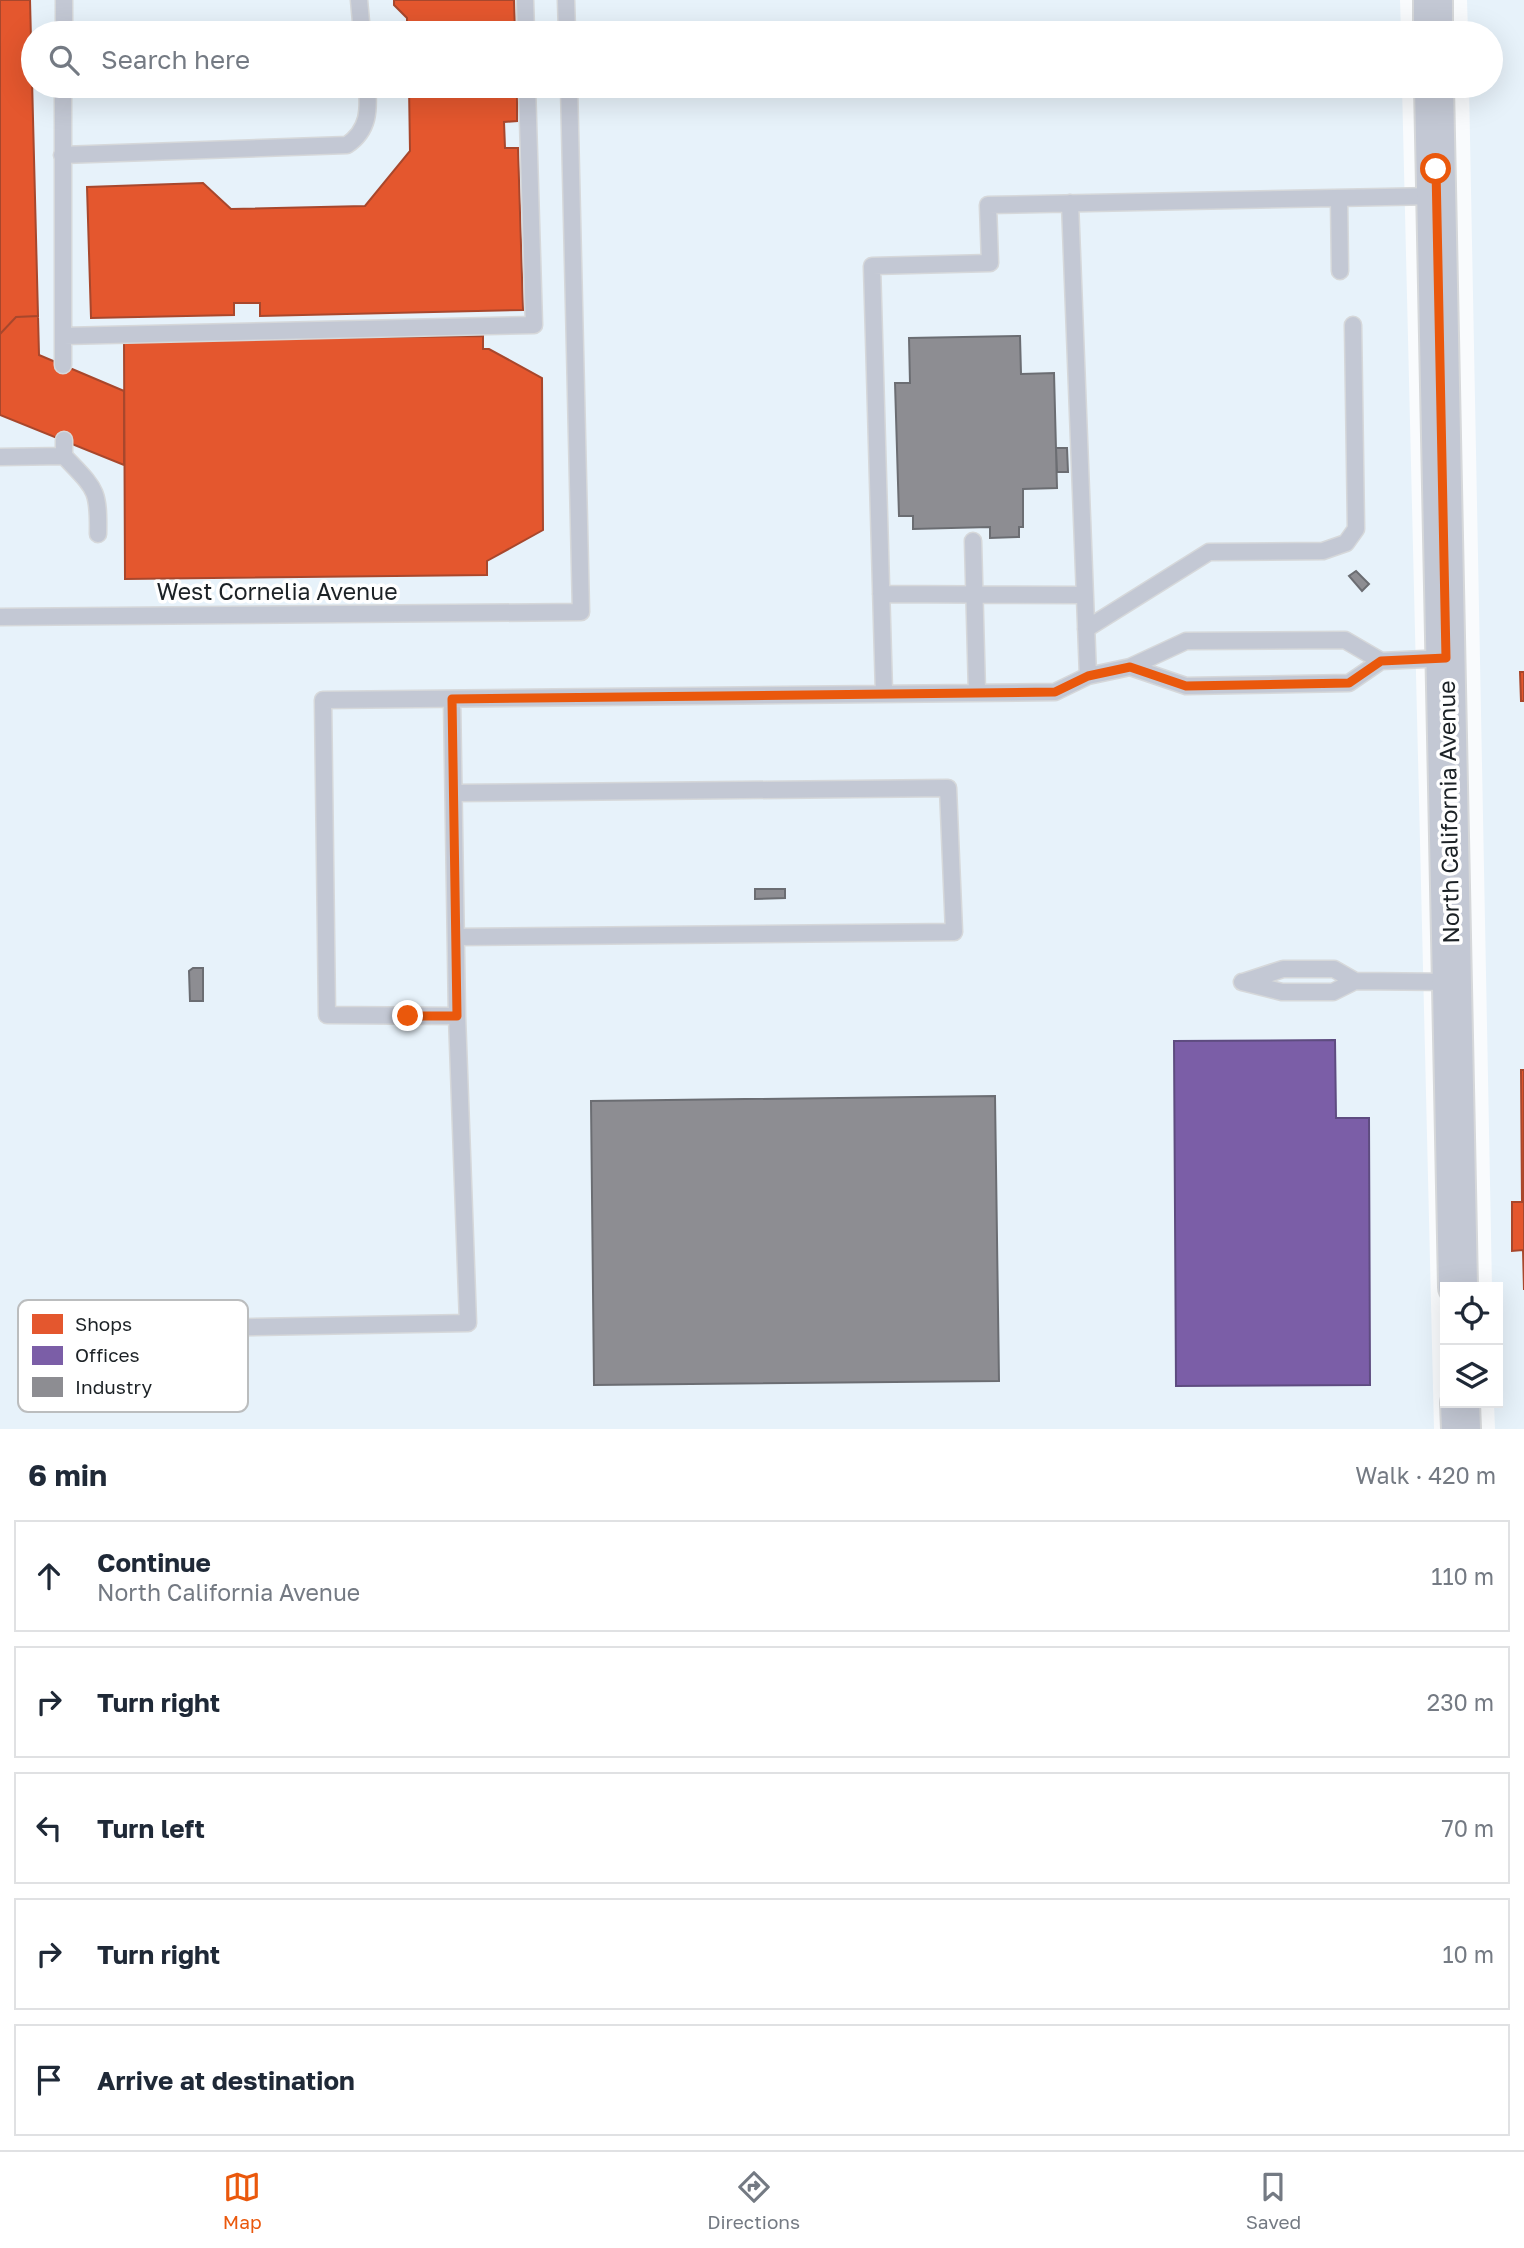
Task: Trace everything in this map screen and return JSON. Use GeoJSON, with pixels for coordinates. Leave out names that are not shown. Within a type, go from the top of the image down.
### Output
{"type":"FeatureCollection","features":[{"type":"Feature","properties":{"kind":"street"},"geometry":{"type":"LineString","coordinates":[[1433,0],[1433,21]]}},
{"type":"Feature","properties":{"kind":"street","name":"North California Avenue"},"geometry":{"type":"LineString","coordinates":[[1434,98],[1458,1282]]}},
{"type":"Feature","properties":{"kind":"street"},"geometry":{"type":"LineString","coordinates":[[1460,1408],[1461,1429]]}},
{"type":"Feature","properties":{"kind":"lane"},"geometry":{"type":"LineString","coordinates":[[64,0],[64,21]]}},
{"type":"Feature","properties":{"kind":"lane"},"geometry":{"type":"LineString","coordinates":[[359,0],[361,21]]}},
{"type":"Feature","properties":{"kind":"lane"},"geometry":{"type":"LineString","coordinates":[[525,0],[526,21]]}},
{"type":"Feature","properties":{"kind":"lane"},"geometry":{"type":"LineString","coordinates":[[566,0],[567,21]]}},
{"type":"Feature","properties":{"kind":"lane"},"geometry":{"type":"LineString","coordinates":[[63,98],[63,365]]}},
{"type":"Feature","properties":{"kind":"lane"},"geometry":{"type":"LineString","coordinates":[[62,155],[347,145],[356,138],[367,121],[367,98]]}},
{"type":"Feature","properties":{"kind":"lane"},"geometry":{"type":"LineString","coordinates":[[63,335],[534,325],[527,98]]}},
{"type":"Feature","properties":{"kind":"lane","name":"West Cornelia Avenue"},"geometry":{"type":"LineString","coordinates":[[0,617],[581,612],[569,98]]}},
{"type":"Feature","properties":{"kind":"lane"},"geometry":{"type":"LineString","coordinates":[[884,694],[872,266],[990,263],[988,205],[1437,196]]}},
{"type":"Feature","properties":{"kind":"lane"},"geometry":{"type":"LineString","coordinates":[[1339,198],[1340,271]]}},
{"type":"Feature","properties":{"kind":"lane"},"geometry":{"type":"LineString","coordinates":[[1070,203],[1088,676]]}},
{"type":"Feature","properties":{"kind":"lane"},"geometry":{"type":"LineString","coordinates":[[1086,629],[1209,552],[1323,551],[1346,543],[1356,529],[1353,325]]}},
{"type":"Feature","properties":{"kind":"lane"},"geometry":{"type":"LineString","coordinates":[[0,457],[64,448],[92,486],[98,502],[98,534]]}},
{"type":"Feature","properties":{"kind":"lane"},"geometry":{"type":"LineString","coordinates":[[973,541],[977,694]]}},
{"type":"Feature","properties":{"kind":"lane"},"geometry":{"type":"LineString","coordinates":[[881,594],[1085,595]]}},
{"type":"Feature","properties":{"kind":"lane"},"geometry":{"type":"LineString","coordinates":[[457,1016],[327,1015],[323,700],[1055,692],[1088,676],[1130,667],[1186,640],[1345,640],[1381,661]]}},
{"type":"Feature","properties":{"kind":"lane"},"geometry":{"type":"LineString","coordinates":[[1130,667],[1186,686],[1349,683],[1381,661],[1446,658]]}},
{"type":"Feature","properties":{"kind":"lane"},"geometry":{"type":"LineString","coordinates":[[248,1327],[468,1323],[457,1016],[452,699]]}},
{"type":"Feature","properties":{"kind":"lane"},"geometry":{"type":"LineString","coordinates":[[454,793],[948,788],[954,932],[457,937]]}},
{"type":"Feature","properties":{"kind":"lane"},"geometry":{"type":"LineString","coordinates":[[1355,981],[1334,969],[1283,969],[1242,982],[1282,992],[1333,992],[1355,981],[1452,982]]}},
{"type":"Feature","properties":{"kind":"shaded area"},"geometry":{"type":"Polygon","coordinates":[[[0,0],[1400,0],[1401,21],[21,21],[21,98],[1402,98],[1434,1429],[0,1429],[0,0]]]}},
{"type":"Feature","properties":{"kind":"shaded area"},"geometry":{"type":"Polygon","coordinates":[[[1467,0],[1524,0],[1524,1429],[1495,1429],[1494,1408],[1503,1408],[1503,1282],[1492,1282],[1469,98],[1503,98],[1503,21],[1468,21],[1467,0]]]}},
{"type":"Feature","properties":{"kind":"building: Shops"},"geometry":{"type":"Polygon","coordinates":[[[0,0],[30,0],[31,21],[21,21],[21,98],[32,98],[38,316],[16,317],[0,334],[0,0]]]}},
{"type":"Feature","properties":{"kind":"building: Shops"},"geometry":{"type":"Polygon","coordinates":[[[394,0],[514,0],[515,21],[407,21],[394,5],[394,0]]]}},
{"type":"Feature","properties":{"kind":"building: Shops"},"geometry":{"type":"Polygon","coordinates":[[[409,98],[517,98],[517,121],[504,122],[505,148],[518,148],[523,310],[260,316],[260,303],[234,303],[234,315],[91,318],[87,187],[203,183],[231,209],[365,206],[410,151],[409,98]]]}},
{"type":"Feature","properties":{"kind":"building: Shops"},"geometry":{"type":"Polygon","coordinates":[[[38,316],[39,355],[124,391],[124,465],[0,415],[0,334],[16,317],[38,316]]]}},
{"type":"Feature","properties":{"kind":"building: Shops"},"geometry":{"type":"Polygon","coordinates":[[[483,336],[483,349],[489,349],[542,378],[543,530],[487,561],[487,575],[125,579],[124,340],[483,336]]]}},
{"type":"Feature","properties":{"kind":"building: Shops"},"geometry":{"type":"Polygon","coordinates":[[[1520,672],[1524,672],[1524,701],[1521,701],[1520,672]]]}},
{"type":"Feature","properties":{"kind":"building: Shops"},"geometry":{"type":"Polygon","coordinates":[[[1521,1070],[1524,1070],[1524,1290],[1523,1250],[1512,1251],[1512,1202],[1522,1202],[1521,1070]]]}},
{"type":"Feature","properties":{"kind":"building: Offices"},"geometry":{"type":"Polygon","coordinates":[[[1335,1040],[1336,1118],[1369,1118],[1370,1385],[1176,1386],[1174,1041],[1335,1040]]]}},
{"type":"Feature","properties":{"kind":"building: Industry"},"geometry":{"type":"Polygon","coordinates":[[[1020,336],[1021,374],[1054,373],[1057,488],[1023,489],[1023,527],[1019,527],[1019,537],[990,538],[990,527],[913,529],[913,516],[899,516],[895,383],[910,383],[909,338],[1020,336]]]}},
{"type":"Feature","properties":{"kind":"building: Industry"},"geometry":{"type":"Polygon","coordinates":[[[1056,448],[1067,448],[1068,472],[1057,472],[1056,448]]]}},
{"type":"Feature","properties":{"kind":"building: Industry"},"geometry":{"type":"Polygon","coordinates":[[[1356,571],[1369,584],[1362,591],[1349,576],[1356,571]]]}},
{"type":"Feature","properties":{"kind":"building: Industry"},"geometry":{"type":"Polygon","coordinates":[[[755,889],[785,889],[785,898],[755,899],[755,889]]]}},
{"type":"Feature","properties":{"kind":"building: Industry"},"geometry":{"type":"Polygon","coordinates":[[[203,968],[203,1001],[190,1001],[189,971],[203,968]]]}},
{"type":"Feature","properties":{"kind":"building: Industry"},"geometry":{"type":"Polygon","coordinates":[[[995,1096],[999,1381],[594,1385],[591,1101],[995,1096]]]}},
{"type":"Feature","properties":{"kind":"route"},"geometry":{"type":"LineString","coordinates":[[408,1016],[457,1016],[452,699],[1055,692],[1088,676],[1130,667],[1186,686],[1349,683],[1381,661],[1446,658],[1436,169]]}}]}
